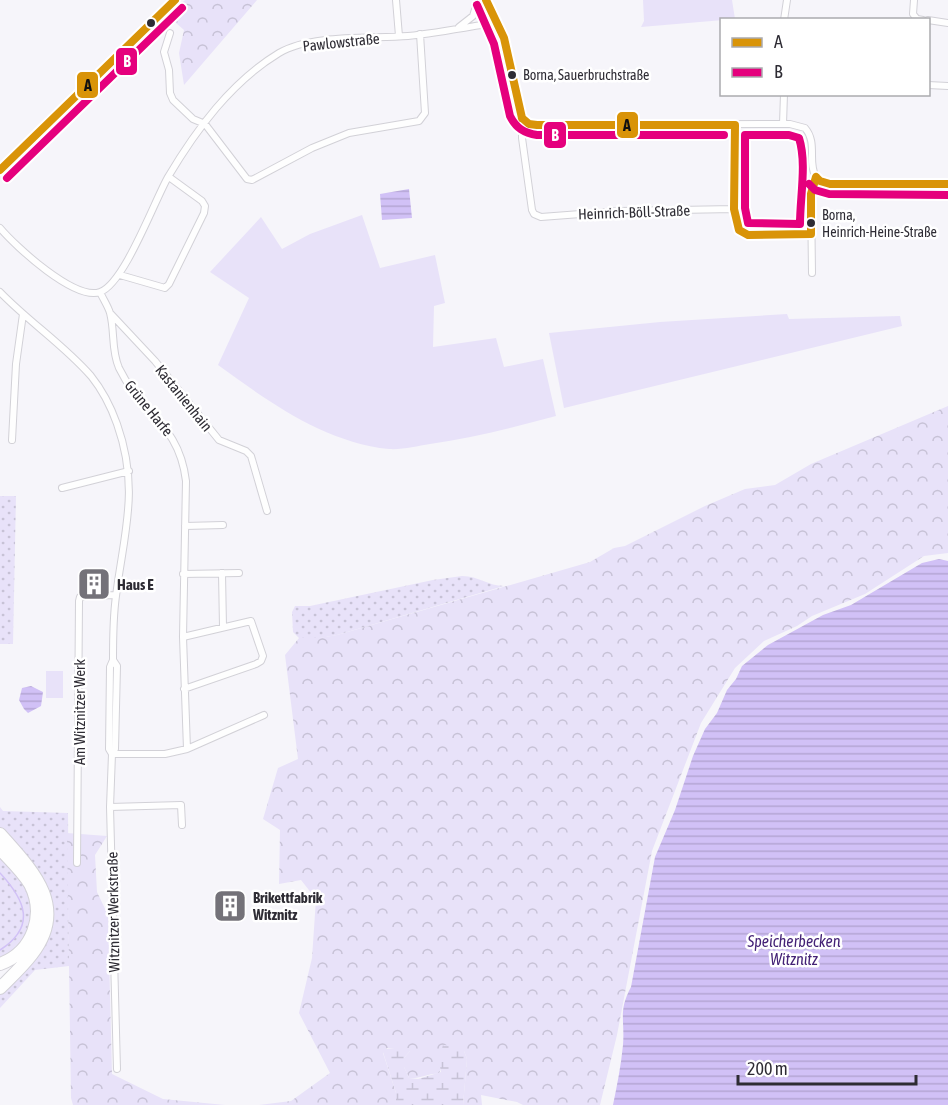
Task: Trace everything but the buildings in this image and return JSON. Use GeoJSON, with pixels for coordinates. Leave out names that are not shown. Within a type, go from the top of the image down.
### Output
{"type":"FeatureCollection","features":[{"type":"Feature","properties":{"kind":"highway"},"geometry":{"type":"LineString","coordinates":[[0,834],[38,879],[46,897],[47,910],[45,930],[38,945],[27,961],[0,988]]}},
{"type":"Feature","properties":{"kind":"highway"},"geometry":{"type":"LineString","coordinates":[[0,849],[29,883],[38,908],[33,934],[26,946],[16,956],[0,964]]}},
{"type":"Feature","properties":{"kind":"street"},"geometry":{"type":"LineString","coordinates":[[0,170],[175,0]]}},
{"type":"Feature","properties":{"kind":"street","name":"Pawlowstraße"},"geometry":{"type":"LineString","coordinates":[[396,0],[399,36]]}},
{"type":"Feature","properties":{"kind":"street"},"geometry":{"type":"LineString","coordinates":[[455,29],[473,16],[478,0]]}},
{"type":"Feature","properties":{"kind":"street"},"geometry":{"type":"LineString","coordinates":[[486,0],[498,22],[507,48],[522,118],[529,124],[798,125],[810,133],[812,169],[820,181],[830,184],[948,184]]}},
{"type":"Feature","properties":{"kind":"street"},"geometry":{"type":"LineString","coordinates":[[784,18],[787,0]]}},
{"type":"Feature","properties":{"kind":"street"},"geometry":{"type":"LineString","coordinates":[[914,0],[913,14],[916,18]]}},
{"type":"Feature","properties":{"kind":"street"},"geometry":{"type":"LineString","coordinates":[[930,20],[948,23]]}},
{"type":"Feature","properties":{"kind":"street","name":"Pawlowstraße"},"geometry":{"type":"LineString","coordinates":[[100,292],[120,274],[169,177],[205,124],[240,82],[281,52],[302,44],[420,34],[498,22]]}},
{"type":"Feature","properties":{"kind":"street"},"geometry":{"type":"LineString","coordinates":[[170,33],[164,52],[173,100],[193,119],[205,124],[247,179],[252,180],[312,148],[349,133],[419,121],[425,113],[420,34]]}},
{"type":"Feature","properties":{"kind":"street"},"geometry":{"type":"LineString","coordinates":[[930,85],[948,86]]}},
{"type":"Feature","properties":{"kind":"street"},"geometry":{"type":"LineString","coordinates":[[783,124],[784,96]]}},
{"type":"Feature","properties":{"kind":"street","name":"Heinrich-Böll-Straße"},"geometry":{"type":"LineString","coordinates":[[522,118],[531,210],[541,217],[620,211],[735,209]]}},
{"type":"Feature","properties":{"kind":"street"},"geometry":{"type":"LineString","coordinates":[[735,125],[737,226],[742,233],[812,234]]}},
{"type":"Feature","properties":{"kind":"street"},"geometry":{"type":"LineString","coordinates":[[120,274],[165,288],[174,274],[204,213],[205,206],[202,201],[169,177]]}},
{"type":"Feature","properties":{"kind":"street"},"geometry":{"type":"LineString","coordinates":[[812,273],[811,194],[816,177]]}},
{"type":"Feature","properties":{"kind":"street"},"geometry":{"type":"LineString","coordinates":[[0,228],[21,250],[71,287],[81,292],[100,292]]}},
{"type":"Feature","properties":{"kind":"street","name":"Witznitzer Werkstraße"},"geometry":{"type":"LineString","coordinates":[[0,292],[59,344],[100,389],[108,401],[117,425],[129,471],[130,498],[116,595],[113,660],[110,667],[110,807],[117,1069]]}},
{"type":"Feature","properties":{"kind":"street","name":"Grüne Harfe"},"geometry":{"type":"LineString","coordinates":[[100,292],[110,313],[114,356],[124,377],[170,432],[182,456],[186,482],[183,637],[187,749]]}},
{"type":"Feature","properties":{"kind":"street","name":"Kastanienhain"},"geometry":{"type":"LineString","coordinates":[[110,313],[155,361],[215,436],[227,444],[246,451],[251,456],[267,511]]}},
{"type":"Feature","properties":{"kind":"street"},"geometry":{"type":"LineString","coordinates":[[12,440],[16,364],[23,314]]}},
{"type":"Feature","properties":{"kind":"street"},"geometry":{"type":"LineString","coordinates":[[62,488],[129,471]]}},
{"type":"Feature","properties":{"kind":"street"},"geometry":{"type":"LineString","coordinates":[[185,526],[223,525]]}},
{"type":"Feature","properties":{"kind":"street"},"geometry":{"type":"LineString","coordinates":[[222,573],[223,627]]}},
{"type":"Feature","properties":{"kind":"street"},"geometry":{"type":"LineString","coordinates":[[183,574],[239,573]]}},
{"type":"Feature","properties":{"kind":"street","name":"Am Witznitzer Werk"},"geometry":{"type":"LineString","coordinates":[[77,863],[79,601],[80,597],[84,596],[116,595]]}},
{"type":"Feature","properties":{"kind":"street"},"geometry":{"type":"LineString","coordinates":[[183,637],[251,621],[263,656],[256,664],[184,689]]}},
{"type":"Feature","properties":{"kind":"street"},"geometry":{"type":"LineString","coordinates":[[111,754],[165,754],[187,749],[264,715]]}},
{"type":"Feature","properties":{"kind":"street"},"geometry":{"type":"LineString","coordinates":[[110,807],[181,805],[182,825]]}},
{"type":"Feature","properties":{"kind":"green space"},"geometry":{"type":"Polygon","coordinates":[[[185,0],[257,0],[184,85],[179,53],[184,30],[168,16],[185,0]]]}},
{"type":"Feature","properties":{"kind":"green space"},"geometry":{"type":"Polygon","coordinates":[[[643,0],[732,0],[735,18],[641,27],[644,21],[643,0]]]}},
{"type":"Feature","properties":{"kind":"green space"},"geometry":{"type":"Polygon","coordinates":[[[362,215],[380,268],[435,255],[445,303],[434,306],[433,347],[496,338],[504,367],[543,359],[556,416],[462,439],[389,449],[365,445],[320,429],[277,406],[218,365],[249,298],[210,272],[261,217],[282,249],[310,234],[362,215]]]}},
{"type":"Feature","properties":{"kind":"green space"},"geometry":{"type":"Polygon","coordinates":[[[787,314],[789,319],[900,316],[902,326],[564,408],[549,333],[660,322],[787,314]]]}},
{"type":"Feature","properties":{"kind":"green space"},"geometry":{"type":"Polygon","coordinates":[[[948,406],[948,553],[924,556],[865,594],[812,616],[797,626],[764,641],[735,668],[701,723],[652,851],[617,1035],[600,1105],[523,1105],[481,1095],[482,1105],[463,1105],[467,1059],[464,1051],[441,1068],[439,1074],[409,1078],[404,1067],[404,1058],[410,1051],[387,1048],[383,1053],[396,1093],[396,1105],[259,1105],[291,1101],[330,1073],[299,1013],[312,958],[316,899],[301,880],[279,884],[280,830],[263,819],[278,768],[298,759],[285,655],[299,638],[337,635],[590,562],[614,548],[625,546],[705,506],[745,489],[775,485],[811,464],[948,406]]]}},
{"type":"Feature","properties":{"kind":"green space"},"geometry":{"type":"Polygon","coordinates":[[[0,496],[16,496],[13,644],[0,644],[0,496]]]}},
{"type":"Feature","properties":{"kind":"green space"},"geometry":{"type":"Polygon","coordinates":[[[462,576],[504,586],[337,635],[299,638],[293,632],[292,612],[295,606],[310,606],[462,576]]]}},
{"type":"Feature","properties":{"kind":"green space"},"geometry":{"type":"Polygon","coordinates":[[[46,671],[63,671],[63,698],[46,698],[46,671]]]}},
{"type":"Feature","properties":{"kind":"green space"},"geometry":{"type":"Polygon","coordinates":[[[0,807],[3,811],[68,813],[69,966],[35,970],[0,1008],[0,993],[39,951],[29,860],[0,827],[0,807]]]}},
{"type":"Feature","properties":{"kind":"green space"},"geometry":{"type":"Polygon","coordinates":[[[67,833],[107,836],[95,855],[97,892],[108,915],[112,1074],[163,1099],[225,1105],[73,1105],[71,1098],[67,833]]]}},
{"type":"Feature","properties":{"kind":"green space"},"geometry":{"type":"Polygon","coordinates":[[[0,853],[27,886],[34,917],[19,949],[0,958],[0,853]]]}},
{"type":"Feature","properties":{"kind":"green space"},"geometry":{"type":"Polygon","coordinates":[[[443,1045],[457,1046],[464,1051],[467,1059],[463,1105],[396,1105],[396,1093],[384,1049],[409,1048],[410,1051],[404,1058],[404,1067],[409,1078],[418,1079],[441,1072],[439,1060],[443,1045]]]}},
{"type":"Feature","properties":{"kind":"water"},"geometry":{"type":"Polygon","coordinates":[[[409,189],[412,218],[382,220],[380,194],[409,189]]]}},
{"type":"Feature","properties":{"kind":"water","name":"Speicherbecken Witznitz"},"geometry":{"type":"Polygon","coordinates":[[[939,559],[948,561],[948,1105],[613,1105],[623,1045],[623,1009],[631,987],[655,857],[675,810],[693,756],[727,690],[736,679],[742,666],[768,645],[823,615],[851,605],[922,563],[939,559]]]}},
{"type":"Feature","properties":{"kind":"water"},"geometry":{"type":"Polygon","coordinates":[[[31,686],[43,692],[41,706],[28,713],[19,700],[22,688],[31,686]]]}},
{"type":"Feature","properties":{"kind":"waterway"},"geometry":{"type":"LineString","coordinates":[[0,873],[16,893],[23,913],[23,922],[19,932],[0,950]]}},
{"type":"Feature","properties":{"kind":"transit line","name":"A"},"geometry":{"type":"LineString","coordinates":[[0,170],[175,0]]}},
{"type":"Feature","properties":{"kind":"transit line","name":"A"},"geometry":{"type":"LineString","coordinates":[[486,0],[504,38],[522,118]]}},
{"type":"Feature","properties":{"kind":"transit line","name":"B"},"geometry":{"type":"LineString","coordinates":[[477,5],[494,44],[510,116],[515,124],[524,131],[537,135],[724,135]]}},
{"type":"Feature","properties":{"kind":"transit line","name":"B"},"geometry":{"type":"LineString","coordinates":[[7,178],[182,8]]}},
{"type":"Feature","properties":{"kind":"transit line","name":"A"},"geometry":{"type":"LineString","coordinates":[[522,118],[529,124],[537,125],[735,125]]}},
{"type":"Feature","properties":{"kind":"transit line","name":"A"},"geometry":{"type":"LineString","coordinates":[[735,125],[734,209],[739,230],[748,235],[811,234]]}},
{"type":"Feature","properties":{"kind":"transit line","name":"B"},"geometry":{"type":"LineString","coordinates":[[745,135],[789,135],[799,138],[803,158],[800,224],[748,223],[745,208],[745,135]]}},
{"type":"Feature","properties":{"kind":"transit line","name":"A"},"geometry":{"type":"LineString","coordinates":[[816,177],[830,184],[948,184]]}},
{"type":"Feature","properties":{"kind":"transit line","name":"A"},"geometry":{"type":"LineString","coordinates":[[811,234],[811,194],[816,177]]}},
{"type":"Feature","properties":{"kind":"transit line","name":"B"},"geometry":{"type":"LineString","coordinates":[[809,184],[815,190],[829,194],[948,195]]}},
{"type":"Feature","properties":{"kind":"place","name":"Borna, Sauerbruchstraße"},"geometry":{"type":"Point","coordinates":[512,75]}},
{"type":"Feature","properties":{"kind":"place","name":"Borna, Heinrich-Heine-Straße"},"geometry":{"type":"Point","coordinates":[811,223]}},
{"type":"Feature","properties":{"kind":"place","name":"Haus E"},"geometry":{"type":"Point","coordinates":[94,584]}},
{"type":"Feature","properties":{"kind":"place","name":"Brikettfabrik Witznitz"},"geometry":{"type":"Point","coordinates":[230,906]}}]}
